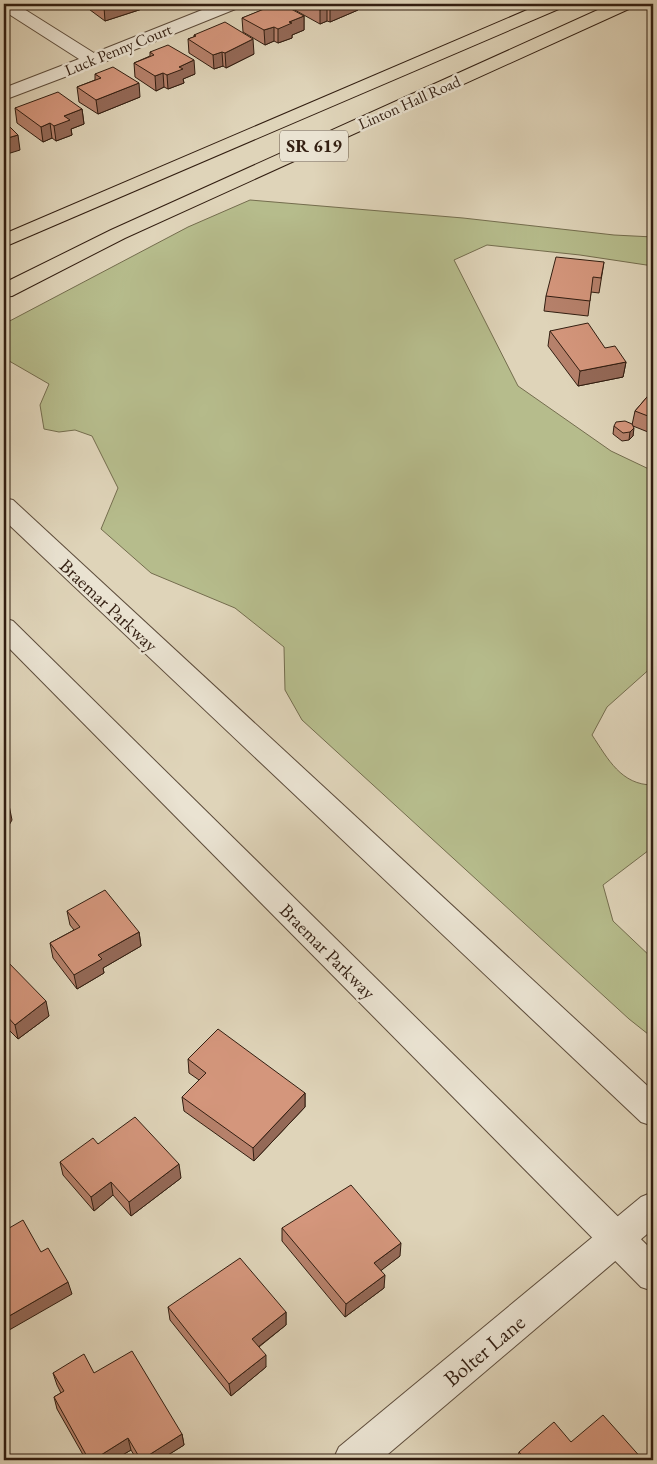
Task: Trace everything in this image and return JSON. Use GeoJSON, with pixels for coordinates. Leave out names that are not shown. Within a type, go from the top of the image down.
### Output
{"type":"FeatureCollection","features":[{"type":"Feature","properties":{"kind":"main road","name":"Linton Hall Road"},"geometry":{"type":"LineString","coordinates":[[4,241],[555,4]]}},
{"type":"Feature","properties":{"kind":"main road","name":"Linton Hall Road"},"geometry":{"type":"LineString","coordinates":[[4,291],[118,234],[626,4]]}},
{"type":"Feature","properties":{"kind":"street"},"geometry":{"type":"LineString","coordinates":[[4,4],[93,60]]}},
{"type":"Feature","properties":{"kind":"street","name":"Luck Penny Court"},"geometry":{"type":"LineString","coordinates":[[4,94],[232,4]]}},
{"type":"Feature","properties":{"kind":"street","name":"Braemar Parkway"},"geometry":{"type":"LineString","coordinates":[[4,506],[653,1112]]}},
{"type":"Feature","properties":{"kind":"street","name":"Braemar Parkway"},"geometry":{"type":"LineString","coordinates":[[4,627],[653,1275]]}},
{"type":"Feature","properties":{"kind":"street","name":"Bolter Lane"},"geometry":{"type":"LineString","coordinates":[[352,1460],[653,1208]]}},
{"type":"Feature","properties":{"kind":"green space"},"geometry":{"type":"Polygon","coordinates":[[[250,200],[463,218],[614,235],[653,237],[653,266],[580,255],[487,245],[454,260],[518,386],[611,451],[653,471],[653,666],[607,707],[592,735],[616,769],[624,776],[632,781],[653,785],[653,847],[603,885],[613,921],[653,959],[653,1038],[629,1019],[302,720],[285,690],[284,647],[235,608],[151,573],[101,529],[118,488],[92,436],[75,430],[59,432],[44,429],[40,405],[49,384],[4,358],[4,324],[188,227],[250,200]]]}},
{"type":"Feature","properties":{"kind":"building"},"geometry":{"type":"Polygon","coordinates":[[[99,4],[114,4],[104,7],[99,4]]]}},
{"type":"Feature","properties":{"kind":"building"},"geometry":{"type":"Polygon","coordinates":[[[282,4],[304,16],[278,29],[274,27],[264,30],[242,18],[264,9],[260,6],[282,4]]]}},
{"type":"Feature","properties":{"kind":"building"},"geometry":{"type":"Polygon","coordinates":[[[310,4],[339,4],[320,10],[310,4]]]}},
{"type":"Feature","properties":{"kind":"building"},"geometry":{"type":"Polygon","coordinates":[[[225,22],[253,39],[225,53],[213,55],[188,39],[196,36],[194,35],[225,22]]]}},
{"type":"Feature","properties":{"kind":"building"},"geometry":{"type":"Polygon","coordinates":[[[168,45],[194,60],[179,67],[183,69],[167,75],[163,73],[155,76],[134,63],[154,55],[150,52],[168,45]]]}},
{"type":"Feature","properties":{"kind":"building"},"geometry":{"type":"Polygon","coordinates":[[[113,67],[139,83],[96,100],[77,87],[101,78],[95,74],[113,67]]]}},
{"type":"Feature","properties":{"kind":"building"},"geometry":{"type":"Polygon","coordinates":[[[58,92],[82,109],[64,116],[70,120],[54,126],[50,123],[41,127],[15,108],[58,92]]]}},
{"type":"Feature","properties":{"kind":"building"},"geometry":{"type":"Polygon","coordinates":[[[4,121],[18,135],[4,139],[4,121]]]}},
{"type":"Feature","properties":{"kind":"building"},"geometry":{"type":"Polygon","coordinates":[[[556,257],[604,262],[601,278],[593,277],[590,301],[546,296],[556,257]]]}},
{"type":"Feature","properties":{"kind":"building"},"geometry":{"type":"Polygon","coordinates":[[[588,323],[605,348],[615,346],[626,362],[580,371],[550,331],[588,323]]]}},
{"type":"Feature","properties":{"kind":"building"},"geometry":{"type":"Polygon","coordinates":[[[653,390],[653,418],[635,411],[653,390]]]}},
{"type":"Feature","properties":{"kind":"building"},"geometry":{"type":"Polygon","coordinates":[[[625,421],[632,424],[634,428],[630,432],[623,433],[614,426],[616,422],[625,421]]]}},
{"type":"Feature","properties":{"kind":"building"},"geometry":{"type":"Polygon","coordinates":[[[4,804],[9,805],[4,813],[4,804]]]}},
{"type":"Feature","properties":{"kind":"building"},"geometry":{"type":"Polygon","coordinates":[[[105,890],[139,932],[98,955],[102,959],[74,975],[50,943],[80,927],[67,911],[105,890]]]}},
{"type":"Feature","properties":{"kind":"building"},"geometry":{"type":"Polygon","coordinates":[[[4,958],[46,1001],[15,1025],[4,1013],[4,958]]]}},
{"type":"Feature","properties":{"kind":"building"},"geometry":{"type":"Polygon","coordinates":[[[218,1029],[305,1093],[253,1148],[182,1097],[206,1073],[188,1059],[218,1029]]]}},
{"type":"Feature","properties":{"kind":"building"},"geometry":{"type":"Polygon","coordinates":[[[135,1117],[179,1164],[129,1202],[111,1182],[91,1197],[60,1162],[93,1138],[98,1144],[135,1117]]]}},
{"type":"Feature","properties":{"kind":"building"},"geometry":{"type":"Polygon","coordinates":[[[351,1185],[401,1243],[374,1263],[385,1275],[346,1304],[282,1228],[351,1185]]]}},
{"type":"Feature","properties":{"kind":"building"},"geometry":{"type":"Polygon","coordinates":[[[23,1220],[41,1252],[48,1248],[68,1282],[4,1319],[4,1231],[23,1220]]]}},
{"type":"Feature","properties":{"kind":"building"},"geometry":{"type":"Polygon","coordinates":[[[240,1258],[286,1312],[252,1339],[266,1355],[229,1384],[168,1307],[240,1258]]]}},
{"type":"Feature","properties":{"kind":"building"},"geometry":{"type":"Polygon","coordinates":[[[132,1351],[182,1434],[141,1460],[128,1438],[93,1460],[89,1460],[54,1397],[64,1391],[53,1373],[84,1354],[94,1373],[132,1351]]]}},
{"type":"Feature","properties":{"kind":"building"},"geometry":{"type":"Polygon","coordinates":[[[603,1415],[643,1460],[526,1460],[519,1452],[554,1422],[571,1442],[603,1415]]]}}]}
